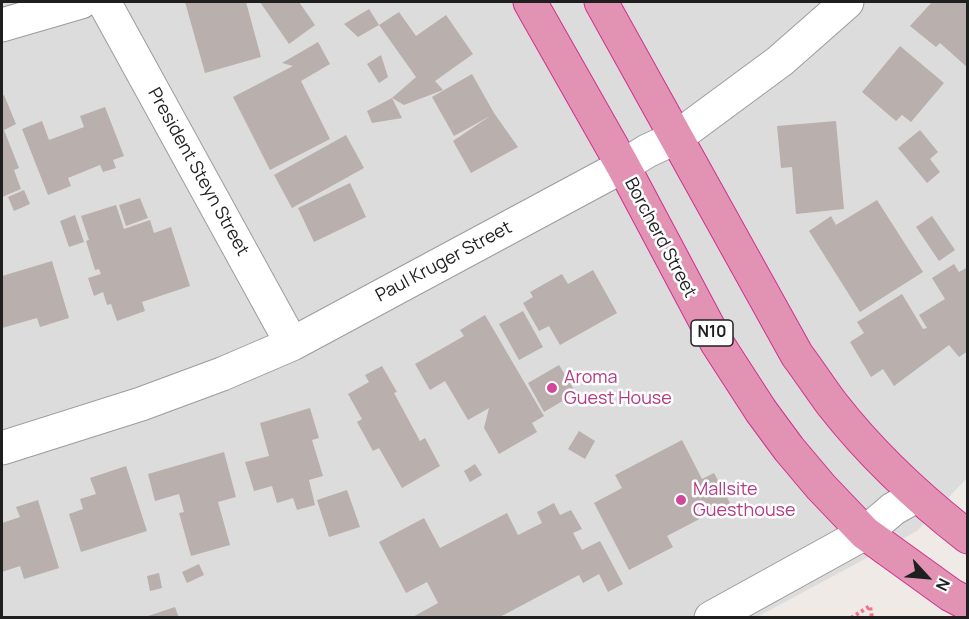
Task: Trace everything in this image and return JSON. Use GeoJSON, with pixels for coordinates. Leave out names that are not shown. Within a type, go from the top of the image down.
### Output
{"type":"FeatureCollection","features":[{"type":"Feature","properties":{"kind":"highway","name":"Borcherd Street"},"geometry":{"type":"LineString","coordinates":[[530,2],[623,166],[717,343],[761,411],[789,449],[865,533],[951,595],[968,604]]}},
{"type":"Feature","properties":{"kind":"highway"},"geometry":{"type":"LineString","coordinates":[[601,2],[797,355],[851,427],[916,496],[968,537]]}},
{"type":"Feature","properties":{"kind":"street"},"geometry":{"type":"LineString","coordinates":[[2,25],[81,2]]}},
{"type":"Feature","properties":{"kind":"street","name":"President Steyn Street"},"geometry":{"type":"LineString","coordinates":[[104,2],[292,344]]}},
{"type":"Feature","properties":{"kind":"street","name":"Paul Kruger Street"},"geometry":{"type":"LineString","coordinates":[[2,448],[141,404],[222,374],[292,344],[676,137],[780,61],[847,2]]}},
{"type":"Feature","properties":{"kind":"street"},"geometry":{"type":"LineString","coordinates":[[711,618],[865,533],[893,510],[916,496]]}},
{"type":"Feature","properties":{"kind":"path"},"geometry":{"type":"LineString","coordinates":[[851,618],[870,606],[872,618]]}},
{"type":"Feature","properties":{"kind":"shaded area"},"geometry":{"type":"Polygon","coordinates":[[[2,2],[967,2],[967,478],[917,531],[757,617],[2,617],[2,2]]]}},
{"type":"Feature","properties":{"kind":"building"},"geometry":{"type":"Polygon","coordinates":[[[185,2],[246,2],[261,57],[205,73],[185,2]]]}},
{"type":"Feature","properties":{"kind":"building"},"geometry":{"type":"Polygon","coordinates":[[[260,2],[299,2],[315,25],[289,44],[260,2]]]}},
{"type":"Feature","properties":{"kind":"building"},"geometry":{"type":"Polygon","coordinates":[[[932,2],[968,2],[968,68],[940,43],[936,47],[910,26],[932,2]]]}},
{"type":"Feature","properties":{"kind":"building"},"geometry":{"type":"Polygon","coordinates":[[[369,9],[379,25],[358,37],[344,24],[369,9]]]}},
{"type":"Feature","properties":{"kind":"building"},"geometry":{"type":"Polygon","coordinates":[[[399,12],[416,36],[446,15],[473,54],[435,81],[443,90],[404,105],[392,98],[416,77],[379,25],[399,12]]]}},
{"type":"Feature","properties":{"kind":"building"},"geometry":{"type":"Polygon","coordinates":[[[318,42],[330,64],[301,81],[330,139],[270,170],[233,97],[293,66],[282,63],[318,42]]]}},
{"type":"Feature","properties":{"kind":"building"},"geometry":{"type":"Polygon","coordinates":[[[900,46],[944,83],[911,122],[902,115],[896,121],[862,92],[900,46]]]}},
{"type":"Feature","properties":{"kind":"building"},"geometry":{"type":"Polygon","coordinates":[[[381,55],[388,77],[379,83],[367,64],[381,55]]]}},
{"type":"Feature","properties":{"kind":"building"},"geometry":{"type":"Polygon","coordinates":[[[472,74],[494,113],[518,147],[471,173],[453,141],[490,116],[454,136],[432,97],[472,74]]]}},
{"type":"Feature","properties":{"kind":"building"},"geometry":{"type":"Polygon","coordinates":[[[4,95],[16,124],[4,130],[19,168],[14,170],[21,189],[2,197],[2,96],[4,95]]]}},
{"type":"Feature","properties":{"kind":"building"},"geometry":{"type":"Polygon","coordinates":[[[392,98],[402,118],[372,123],[367,111],[392,98]]]}},
{"type":"Feature","properties":{"kind":"building"},"geometry":{"type":"Polygon","coordinates":[[[105,107],[124,156],[113,160],[116,168],[103,172],[100,165],[68,178],[71,186],[48,195],[22,129],[42,121],[49,140],[84,127],[80,116],[105,107]]]}},
{"type":"Feature","properties":{"kind":"building"},"geometry":{"type":"Polygon","coordinates":[[[836,121],[844,209],[796,214],[792,167],[781,168],[777,126],[836,121]]]}},
{"type":"Feature","properties":{"kind":"building"},"geometry":{"type":"Polygon","coordinates":[[[920,130],[938,152],[930,159],[940,172],[927,183],[898,148],[920,130]]]}},
{"type":"Feature","properties":{"kind":"building"},"geometry":{"type":"Polygon","coordinates":[[[346,135],[364,168],[292,208],[274,175],[346,135]]]}},
{"type":"Feature","properties":{"kind":"building"},"geometry":{"type":"Polygon","coordinates":[[[350,183],[366,217],[314,242],[298,208],[350,183]]]}},
{"type":"Feature","properties":{"kind":"building"},"geometry":{"type":"Polygon","coordinates":[[[24,190],[30,204],[14,211],[8,197],[24,190]]]}},
{"type":"Feature","properties":{"kind":"building"},"geometry":{"type":"Polygon","coordinates":[[[140,198],[148,218],[126,226],[119,205],[140,198]]]}},
{"type":"Feature","properties":{"kind":"building"},"geometry":{"type":"Polygon","coordinates":[[[877,200],[923,272],[860,312],[809,231],[831,216],[836,225],[877,200]]]}},
{"type":"Feature","properties":{"kind":"building"},"geometry":{"type":"Polygon","coordinates":[[[116,205],[124,229],[150,220],[154,233],[171,227],[190,286],[142,302],[145,311],[117,321],[111,304],[107,305],[103,292],[94,296],[88,278],[101,274],[99,269],[95,270],[81,216],[116,205]]]}},
{"type":"Feature","properties":{"kind":"building"},"geometry":{"type":"Polygon","coordinates":[[[75,215],[84,242],[69,247],[60,221],[75,215]]]}},
{"type":"Feature","properties":{"kind":"building"},"geometry":{"type":"Polygon","coordinates":[[[932,216],[955,250],[939,261],[916,227],[932,216]]]}},
{"type":"Feature","properties":{"kind":"building"},"geometry":{"type":"Polygon","coordinates":[[[52,261],[69,318],[40,327],[37,318],[2,328],[2,276],[52,261]]]}},
{"type":"Feature","properties":{"kind":"building"},"geometry":{"type":"Polygon","coordinates":[[[954,264],[959,272],[968,267],[968,351],[959,357],[949,345],[894,386],[883,369],[871,377],[850,342],[864,333],[857,322],[902,294],[923,329],[927,328],[919,315],[945,299],[932,278],[954,264]]]}},
{"type":"Feature","properties":{"kind":"building"},"geometry":{"type":"Polygon","coordinates":[[[593,270],[617,313],[560,345],[549,326],[539,331],[523,303],[533,297],[530,292],[562,274],[568,284],[593,270]]]}},
{"type":"Feature","properties":{"kind":"building"},"geometry":{"type":"Polygon","coordinates":[[[523,311],[543,347],[519,360],[499,324],[523,311]]]}},
{"type":"Feature","properties":{"kind":"building"},"geometry":{"type":"Polygon","coordinates":[[[485,315],[544,416],[532,423],[537,432],[499,454],[484,428],[489,408],[468,420],[445,381],[430,390],[415,364],[464,336],[460,330],[485,315]]]}},
{"type":"Feature","properties":{"kind":"building","name":"Aroma Guest House"},"geometry":{"type":"Polygon","coordinates":[[[559,365],[576,393],[544,412],[528,383],[559,365]]]}},
{"type":"Feature","properties":{"kind":"building"},"geometry":{"type":"Polygon","coordinates":[[[382,366],[420,441],[425,438],[440,466],[402,488],[379,448],[373,451],[357,422],[362,419],[348,394],[369,382],[365,375],[382,366]]]}},
{"type":"Feature","properties":{"kind":"building"},"geometry":{"type":"Polygon","coordinates":[[[310,408],[319,438],[312,440],[323,476],[309,480],[315,505],[297,510],[293,498],[277,503],[272,486],[254,491],[245,462],[269,456],[260,423],[310,408]]]}},
{"type":"Feature","properties":{"kind":"building"},"geometry":{"type":"Polygon","coordinates":[[[579,431],[595,441],[585,459],[568,449],[579,431]]]}},
{"type":"Feature","properties":{"kind":"building"},"geometry":{"type":"Polygon","coordinates":[[[682,440],[702,479],[714,473],[730,503],[667,536],[673,547],[629,570],[594,503],[622,488],[615,475],[682,440]]]}},
{"type":"Feature","properties":{"kind":"building"},"geometry":{"type":"Polygon","coordinates":[[[224,452],[236,497],[218,502],[230,545],[191,556],[179,513],[184,512],[179,494],[155,501],[148,474],[224,452]]]}},
{"type":"Feature","properties":{"kind":"building"},"geometry":{"type":"Polygon","coordinates":[[[475,464],[482,475],[470,482],[464,471],[475,464]]]}},
{"type":"Feature","properties":{"kind":"building"},"geometry":{"type":"Polygon","coordinates":[[[126,466],[147,531],[81,552],[69,514],[83,509],[80,499],[96,494],[90,478],[126,466]]]}},
{"type":"Feature","properties":{"kind":"building"},"geometry":{"type":"Polygon","coordinates":[[[347,490],[360,527],[329,537],[317,500],[347,490]]]}},
{"type":"Feature","properties":{"kind":"building"},"geometry":{"type":"Polygon","coordinates":[[[38,500],[59,568],[24,579],[20,566],[2,572],[2,523],[20,517],[16,507],[38,500]]]}},
{"type":"Feature","properties":{"kind":"building"},"geometry":{"type":"Polygon","coordinates":[[[554,503],[560,515],[571,510],[582,529],[573,533],[582,550],[600,541],[623,584],[608,592],[599,574],[583,583],[579,575],[498,618],[411,618],[438,603],[427,582],[406,593],[379,542],[424,518],[440,548],[507,513],[518,535],[542,523],[537,512],[554,503]]]}},
{"type":"Feature","properties":{"kind":"building"},"geometry":{"type":"Polygon","coordinates":[[[199,564],[204,575],[187,583],[182,572],[199,564]]]}},
{"type":"Feature","properties":{"kind":"building"},"geometry":{"type":"Polygon","coordinates":[[[159,573],[162,588],[150,591],[147,576],[159,573]]]}},
{"type":"Feature","properties":{"kind":"building"},"geometry":{"type":"Polygon","coordinates":[[[175,607],[179,618],[145,618],[145,617],[175,607]]]}},
{"type":"Feature","properties":{"kind":"place","name":"Aroma Guest House"},"geometry":{"type":"Point","coordinates":[552,388]}},
{"type":"Feature","properties":{"kind":"place","name":"Mallsite Guesthouse"},"geometry":{"type":"Point","coordinates":[681,500]}}]}
